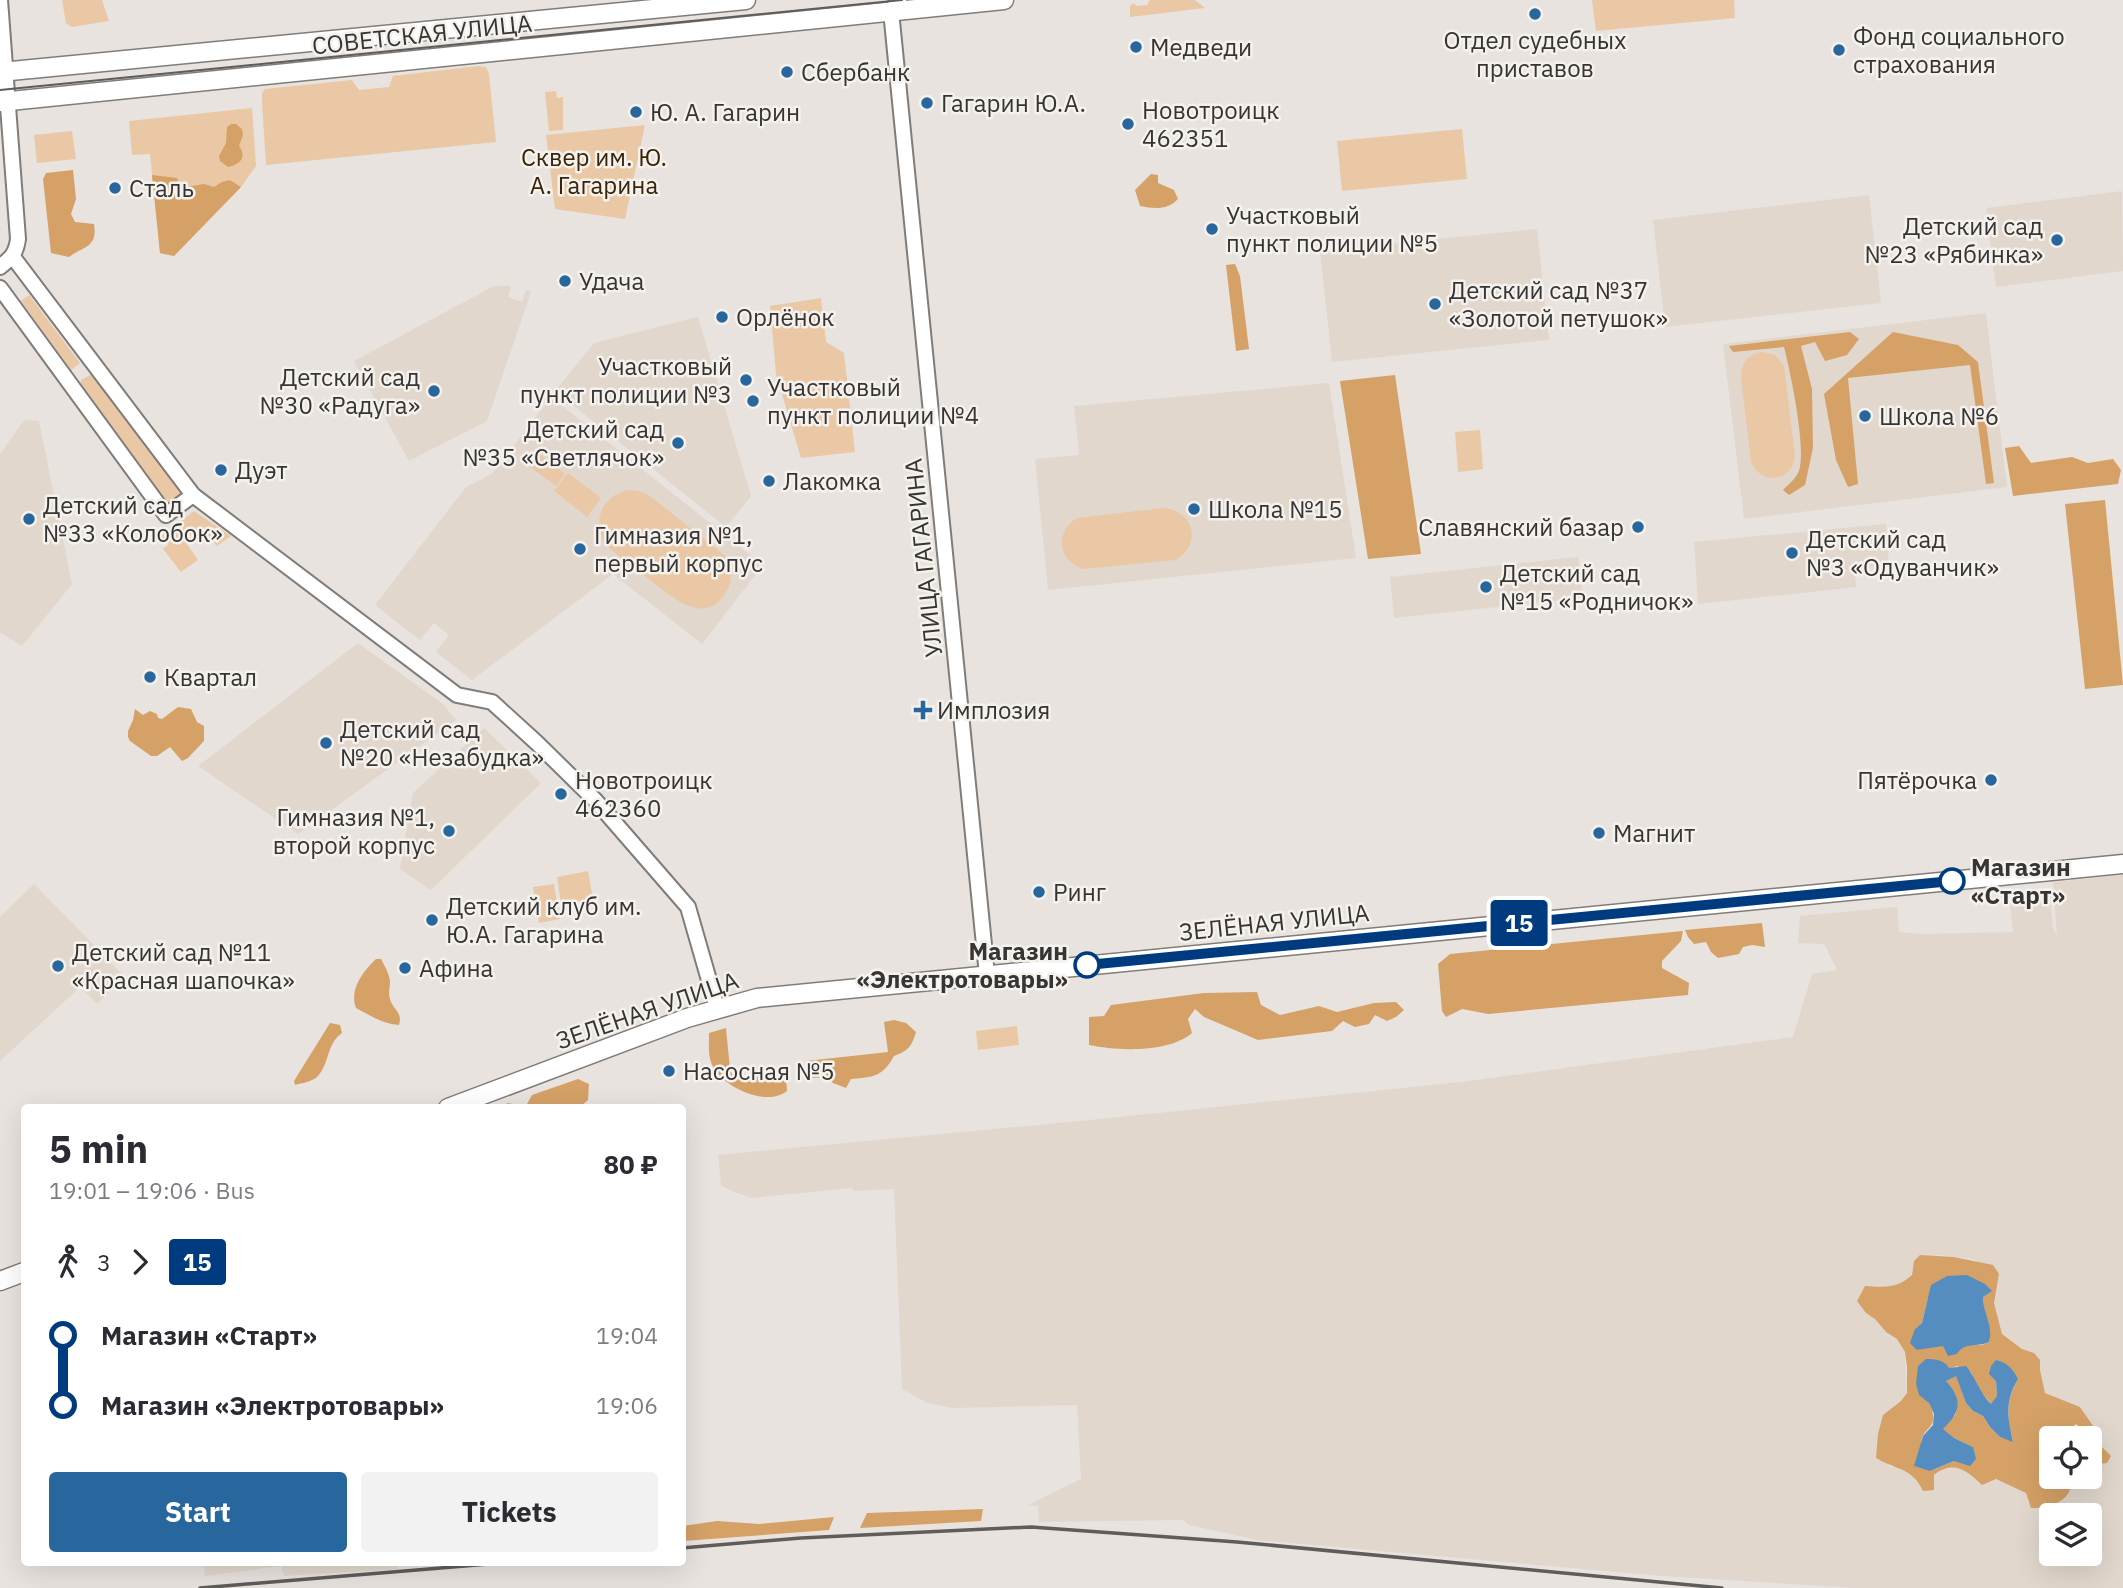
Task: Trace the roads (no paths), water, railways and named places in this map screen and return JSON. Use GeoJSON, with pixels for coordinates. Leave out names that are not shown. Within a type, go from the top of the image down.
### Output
{"type":"FeatureCollection","features":[{"type":"Feature","properties":{"kind":"main road","name":"СОВЕТСКАЯ УЛИЦА"},"geometry":{"type":"LineString","coordinates":[[2,72],[746,0]]}},
{"type":"Feature","properties":{"kind":"main road","name":"СОВЕТСКАЯ УЛИЦА"},"geometry":{"type":"LineString","coordinates":[[4,101],[895,6],[1004,0]]}},
{"type":"Feature","properties":{"kind":"main road","name":"ЗЕЛЁНАЯ УЛИЦА"},"geometry":{"type":"LineString","coordinates":[[459,1104],[687,1017],[757,998],[2123,864]]}},
{"type":"Feature","properties":{"kind":"main road"},"geometry":{"type":"LineString","coordinates":[[0,1281],[21,1273]]}},
{"type":"Feature","properties":{"kind":"street"},"geometry":{"type":"LineString","coordinates":[[0,0],[4,101],[18,239],[17,252],[0,267]]}},
{"type":"Feature","properties":{"kind":"street","name":"УЛИЦА ГАГАРИНА"},"geometry":{"type":"LineString","coordinates":[[895,6],[987,975]]}},
{"type":"Feature","properties":{"kind":"street"},"geometry":{"type":"LineString","coordinates":[[13,257],[194,495],[457,695],[492,702],[595,800],[688,906],[717,1008]]}},
{"type":"Feature","properties":{"kind":"street"},"geometry":{"type":"LineString","coordinates":[[0,288],[166,515],[194,495]]}},
{"type":"Feature","properties":{"kind":"water"},"geometry":{"type":"Polygon","coordinates":[[[1967,1275],[1985,1284],[1992,1291],[1983,1297],[1990,1331],[1989,1342],[1964,1347],[1957,1354],[1948,1356],[1943,1346],[1917,1350],[1910,1343],[1915,1329],[1922,1323],[1931,1285],[1947,1276],[1967,1275]]]}},
{"type":"Feature","properties":{"kind":"water"},"geometry":{"type":"Polygon","coordinates":[[[1926,1359],[1942,1362],[1949,1368],[1966,1366],[1991,1404],[1997,1396],[1996,1381],[1989,1374],[1991,1366],[1996,1360],[2010,1367],[2018,1379],[2009,1403],[2013,1442],[2000,1437],[1983,1416],[1973,1411],[1966,1403],[1956,1376],[1946,1381],[1955,1394],[1958,1406],[1943,1429],[1973,1447],[1976,1459],[1970,1466],[1954,1461],[1930,1471],[1914,1466],[1923,1436],[1933,1425],[1934,1414],[1929,1403],[1919,1395],[1916,1384],[1918,1366],[1926,1359]]]}},
{"type":"Feature","properties":{"kind":"tram line"},"geometry":{"type":"LineString","coordinates":[[0,90],[902,0]]}},
{"type":"Feature","properties":{"kind":"railway"},"geometry":{"type":"LineString","coordinates":[[686,1548],[801,1538],[1031,1527],[1237,1542],[1722,1588]]}},
{"type":"Feature","properties":{"kind":"railway"},"geometry":{"type":"LineString","coordinates":[[200,1588],[465,1566]]}},
{"type":"Feature","properties":{"kind":"place","name":"Отдел судебных приставов"},"geometry":{"type":"Point","coordinates":[1535,14]}},
{"type":"Feature","properties":{"kind":"place","name":"Медведи"},"geometry":{"type":"Point","coordinates":[1136,47]}},
{"type":"Feature","properties":{"kind":"place","name":"Фонд социального страхования"},"geometry":{"type":"Point","coordinates":[1839,50]}},
{"type":"Feature","properties":{"kind":"place","name":"Сбербанк"},"geometry":{"type":"Point","coordinates":[787,72]}},
{"type":"Feature","properties":{"kind":"place","name":"Гагарин Ю.А."},"geometry":{"type":"Point","coordinates":[927,103]}},
{"type":"Feature","properties":{"kind":"place","name":"Ю. А. Гагарин"},"geometry":{"type":"Point","coordinates":[636,112]}},
{"type":"Feature","properties":{"kind":"place","name":"Новотроицк 462351"},"geometry":{"type":"Point","coordinates":[1128,124]}},
{"type":"Feature","properties":{"kind":"place","name":"Сталь"},"geometry":{"type":"Point","coordinates":[115,188]}},
{"type":"Feature","properties":{"kind":"place","name":"Участковый пункт полиции №5"},"geometry":{"type":"Point","coordinates":[1212,229]}},
{"type":"Feature","properties":{"kind":"place","name":"Детский сад №23 «Рябинка»"},"geometry":{"type":"Point","coordinates":[2057,240]}},
{"type":"Feature","properties":{"kind":"place","name":"Удача"},"geometry":{"type":"Point","coordinates":[565,281]}},
{"type":"Feature","properties":{"kind":"place","name":"Детский сад №37 «Золотой петушок»"},"geometry":{"type":"Point","coordinates":[1435,304]}},
{"type":"Feature","properties":{"kind":"place","name":"Орлёнок"},"geometry":{"type":"Point","coordinates":[722,317]}},
{"type":"Feature","properties":{"kind":"place","name":"Участковый пункт полиции №3"},"geometry":{"type":"Point","coordinates":[746,380]}},
{"type":"Feature","properties":{"kind":"place","name":"Детский сад №30 «Радуга»"},"geometry":{"type":"Point","coordinates":[434,391]}},
{"type":"Feature","properties":{"kind":"place","name":"Участковый пункт полиции №4"},"geometry":{"type":"Point","coordinates":[753,401]}},
{"type":"Feature","properties":{"kind":"place","name":"Школа №6"},"geometry":{"type":"Point","coordinates":[1865,416]}},
{"type":"Feature","properties":{"kind":"place","name":"Детский сад №35 «Светлячок»"},"geometry":{"type":"Point","coordinates":[678,443]}},
{"type":"Feature","properties":{"kind":"place","name":"Дуэт"},"geometry":{"type":"Point","coordinates":[221,470]}},
{"type":"Feature","properties":{"kind":"place","name":"Лакомка"},"geometry":{"type":"Point","coordinates":[769,481]}},
{"type":"Feature","properties":{"kind":"place","name":"Школа №15"},"geometry":{"type":"Point","coordinates":[1194,509]}},
{"type":"Feature","properties":{"kind":"place","name":"Детский сад №33 «Колобок»"},"geometry":{"type":"Point","coordinates":[29,519]}},
{"type":"Feature","properties":{"kind":"place","name":"Славянский базар"},"geometry":{"type":"Point","coordinates":[1638,527]}},
{"type":"Feature","properties":{"kind":"place","name":"Гимназия №1, первый корпус"},"geometry":{"type":"Point","coordinates":[580,549]}},
{"type":"Feature","properties":{"kind":"place","name":"Детский сад №3 «Одуванчик»"},"geometry":{"type":"Point","coordinates":[1792,553]}},
{"type":"Feature","properties":{"kind":"place","name":"Детский сад №15 «Родничок»"},"geometry":{"type":"Point","coordinates":[1486,587]}},
{"type":"Feature","properties":{"kind":"place","name":"Квартал"},"geometry":{"type":"Point","coordinates":[150,677]}},
{"type":"Feature","properties":{"kind":"place","name":"Имплозия"},"geometry":{"type":"Point","coordinates":[923,710]}},
{"type":"Feature","properties":{"kind":"place","name":"Детский сад №20 «Незабудка»"},"geometry":{"type":"Point","coordinates":[326,743]}},
{"type":"Feature","properties":{"kind":"place","name":"Пятёрочка"},"geometry":{"type":"Point","coordinates":[1991,780]}},
{"type":"Feature","properties":{"kind":"place","name":"Новотроицк 462360"},"geometry":{"type":"Point","coordinates":[561,794]}},
{"type":"Feature","properties":{"kind":"place","name":"Гимназия №1, второй корпус"},"geometry":{"type":"Point","coordinates":[449,831]}},
{"type":"Feature","properties":{"kind":"place","name":"Магнит"},"geometry":{"type":"Point","coordinates":[1599,833]}},
{"type":"Feature","properties":{"kind":"place","name":"Магазин «Старт»"},"geometry":{"type":"Point","coordinates":[1952,881]}},
{"type":"Feature","properties":{"kind":"place","name":"Ринг"},"geometry":{"type":"Point","coordinates":[1039,892]}},
{"type":"Feature","properties":{"kind":"place","name":"Детский клуб им. Ю.А. Гагарина"},"geometry":{"type":"Point","coordinates":[432,920]}},
{"type":"Feature","properties":{"kind":"place","name":"Магазин «Электротовары»"},"geometry":{"type":"Point","coordinates":[1087,965]}},
{"type":"Feature","properties":{"kind":"place","name":"Детский сад №11 «Красная шапочка»"},"geometry":{"type":"Point","coordinates":[58,966]}},
{"type":"Feature","properties":{"kind":"place","name":"Афина"},"geometry":{"type":"Point","coordinates":[405,968]}},
{"type":"Feature","properties":{"kind":"place","name":"Насосная №5"},"geometry":{"type":"Point","coordinates":[669,1071]}},
{"type":"Feature","properties":{"kind":"park label","name":"Сквер им. Ю. А. Гагарина"},"geometry":{"type":"Point","coordinates":[594,171]}}]}
